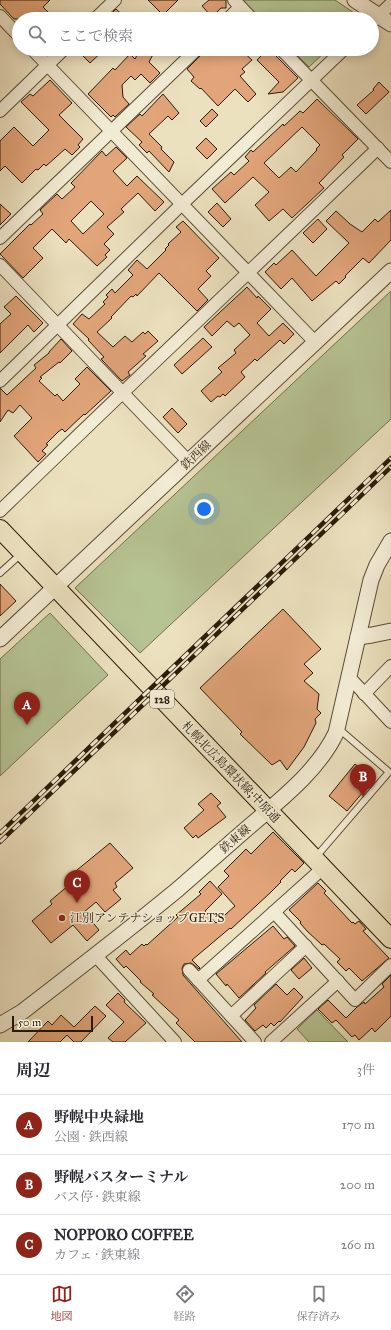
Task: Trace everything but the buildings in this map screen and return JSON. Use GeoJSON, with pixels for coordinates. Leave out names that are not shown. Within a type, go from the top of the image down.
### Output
{"type":"FeatureCollection","features":[{"type":"Feature","properties":{"kind":"main road","name":"128"},"geometry":{"type":"LineString","coordinates":[[0,529],[56,588]]}},
{"type":"Feature","properties":{"kind":"main road","name":"札幌北広島環状線;中原通"},"geometry":{"type":"LineString","coordinates":[[56,588],[391,939]]}},
{"type":"Feature","properties":{"kind":"street"},"geometry":{"type":"LineString","coordinates":[[103,12],[115,0]]}},
{"type":"Feature","properties":{"kind":"street"},"geometry":{"type":"LineString","coordinates":[[355,0],[370,12]]}},
{"type":"Feature","properties":{"kind":"street"},"geometry":{"type":"LineString","coordinates":[[232,12],[237,3],[245,12]]}},
{"type":"Feature","properties":{"kind":"street"},"geometry":{"type":"LineString","coordinates":[[381,21],[391,4]]}},
{"type":"Feature","properties":{"kind":"street"},"geometry":{"type":"LineString","coordinates":[[0,16],[12,29]]}},
{"type":"Feature","properties":{"kind":"street"},"geometry":{"type":"LineString","coordinates":[[39,56],[316,342]]}},
{"type":"Feature","properties":{"kind":"street"},"geometry":{"type":"LineString","coordinates":[[0,112],[57,56]]}},
{"type":"Feature","properties":{"kind":"street"},"geometry":{"type":"LineString","coordinates":[[0,238],[190,56]]}},
{"type":"Feature","properties":{"kind":"street"},"geometry":{"type":"LineString","coordinates":[[288,56],[391,162]]}},
{"type":"Feature","properties":{"kind":"street"},"geometry":{"type":"LineString","coordinates":[[0,381],[337,56]]}},
{"type":"Feature","properties":{"kind":"street"},"geometry":{"type":"LineString","coordinates":[[0,511],[122,392],[249,273],[378,148]]}},
{"type":"Feature","properties":{"kind":"street"},"geometry":{"type":"LineString","coordinates":[[0,265],[189,462]]}},
{"type":"Feature","properties":{"kind":"street","name":"鉄西線"},"geometry":{"type":"LineString","coordinates":[[0,639],[56,588],[391,271]]}},
{"type":"Feature","properties":{"kind":"street","name":"鉄東線"},"geometry":{"type":"LineString","coordinates":[[0,1025],[22,1012],[177,889],[267,810],[321,759],[330,746],[337,728],[371,580],[377,565],[391,541]]}},
{"type":"Feature","properties":{"kind":"street"},"geometry":{"type":"LineString","coordinates":[[358,637],[391,630]]}},
{"type":"Feature","properties":{"kind":"street"},"geometry":{"type":"LineString","coordinates":[[364,694],[391,666]]}},
{"type":"Feature","properties":{"kind":"street"},"geometry":{"type":"LineString","coordinates":[[349,677],[391,722]]}},
{"type":"Feature","properties":{"kind":"street"},"geometry":{"type":"LineString","coordinates":[[198,980],[274,912],[318,863]]}},
{"type":"Feature","properties":{"kind":"street"},"geometry":{"type":"LineString","coordinates":[[274,912],[355,1000],[391,966]]}},
{"type":"Feature","properties":{"kind":"street"},"geometry":{"type":"LineString","coordinates":[[231,1016],[306,946]]}},
{"type":"Feature","properties":{"kind":"street"},"geometry":{"type":"LineString","coordinates":[[95,955],[171,1038],[158,1042]]}},
{"type":"Feature","properties":{"kind":"street"},"geometry":{"type":"LineString","coordinates":[[189,970],[255,1042]]}},
{"type":"Feature","properties":{"kind":"street"},"geometry":{"type":"LineString","coordinates":[[271,1042],[338,981]]}},
{"type":"Feature","properties":{"kind":"lane"},"geometry":{"type":"LineString","coordinates":[[0,573],[22,552]]}},
{"type":"Feature","properties":{"kind":"lane"},"geometry":{"type":"LineString","coordinates":[[318,863],[389,772],[337,728]]}},
{"type":"Feature","properties":{"kind":"green space"},"geometry":{"type":"Polygon","coordinates":[[[242,0],[335,0],[353,12],[254,12],[242,0]]]}},
{"type":"Feature","properties":{"kind":"green space"},"geometry":{"type":"Polygon","coordinates":[[[298,56],[321,56],[309,67],[298,56]]]}},
{"type":"Feature","properties":{"kind":"green space"},"geometry":{"type":"Polygon","coordinates":[[[391,291],[391,419],[140,653],[75,588],[391,291]]]}},
{"type":"Feature","properties":{"kind":"green space"},"geometry":{"type":"Polygon","coordinates":[[[50,613],[108,675],[0,776],[0,659],[50,613]]]}},
{"type":"Feature","properties":{"kind":"green space"},"geometry":{"type":"Polygon","coordinates":[[[317,1010],[348,1042],[309,1042],[297,1029],[317,1010]]]}},
{"type":"Feature","properties":{"kind":"railway"},"geometry":{"type":"LineString","coordinates":[[0,833],[391,458]]}},
{"type":"Feature","properties":{"kind":"railway"},"geometry":{"type":"LineString","coordinates":[[0,842],[391,467]]}},
{"type":"Feature","properties":{"kind":"place","name":"野幌中央緑地"},"geometry":{"type":"Point","coordinates":[27,725]}},
{"type":"Feature","properties":{"kind":"place","name":"野幌バスターミナル"},"geometry":{"type":"Point","coordinates":[363,797]}},
{"type":"Feature","properties":{"kind":"place","name":"NOPPORO COFFEE"},"geometry":{"type":"Point","coordinates":[77,903]}},
{"type":"Feature","properties":{"kind":"place","name":"江別アンテナショップGET’S"},"geometry":{"type":"Point","coordinates":[62,918]}}]}
